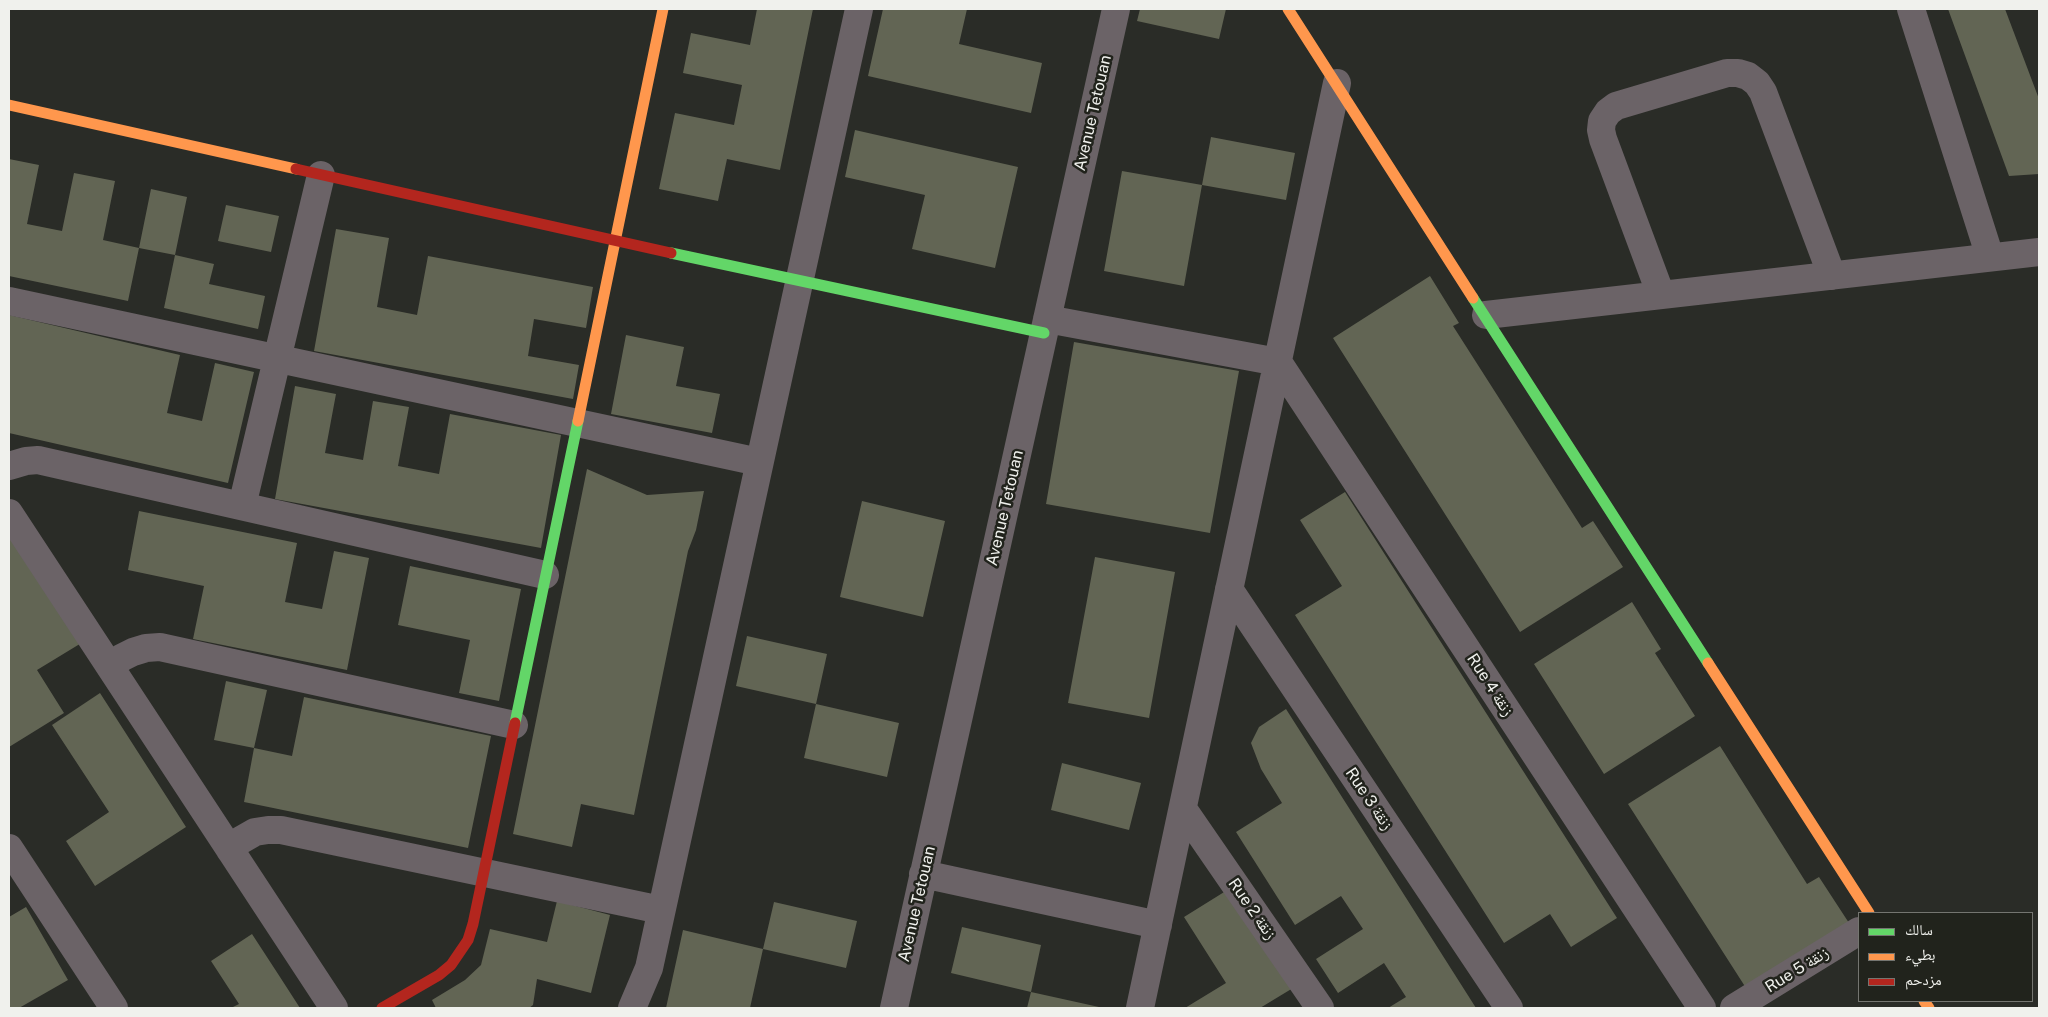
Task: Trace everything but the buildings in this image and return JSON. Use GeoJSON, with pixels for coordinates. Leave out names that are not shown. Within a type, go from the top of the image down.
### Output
{"type":"FeatureCollection","features":[{"type":"Feature","properties":{"kind":"street"},"geometry":{"type":"LineString","coordinates":[[382,1008],[439,975],[460,954],[468,940],[473,924],[662,9]]}},
{"type":"Feature","properties":{"kind":"street"},"geometry":{"type":"LineString","coordinates":[[632,1008],[649,968],[859,9]]}},
{"type":"Feature","properties":{"kind":"street","name":"Avenue Tetouan"},"geometry":{"type":"LineString","coordinates":[[894,1008],[1116,9]]}},
{"type":"Feature","properties":{"kind":"street"},"geometry":{"type":"LineString","coordinates":[[1288,9],[1486,314],[1868,912]]}},
{"type":"Feature","properties":{"kind":"street"},"geometry":{"type":"LineString","coordinates":[[1911,9],[1990,257]]}},
{"type":"Feature","properties":{"kind":"street"},"geometry":{"type":"LineString","coordinates":[[1661,295],[1603,139],[1601,130],[1602,120],[1616,106],[1727,73],[1738,73],[1748,76],[1758,83],[1763,92],[1832,276]]}},
{"type":"Feature","properties":{"kind":"street"},"geometry":{"type":"LineString","coordinates":[[1140,1008],[1337,83]]}},
{"type":"Feature","properties":{"kind":"street"},"geometry":{"type":"LineString","coordinates":[[9,105],[799,282],[1046,326],[1278,362]]}},
{"type":"Feature","properties":{"kind":"street"},"geometry":{"type":"LineString","coordinates":[[242,506],[321,175]]}},
{"type":"Feature","properties":{"kind":"street"},"geometry":{"type":"LineString","coordinates":[[1486,314],[2039,252]]}},
{"type":"Feature","properties":{"kind":"street"},"geometry":{"type":"LineString","coordinates":[[9,301],[759,462]]}},
{"type":"Feature","properties":{"kind":"street","name":"Rue 4 زنقة"},"geometry":{"type":"LineString","coordinates":[[1278,362],[1702,1008]]}},
{"type":"Feature","properties":{"kind":"street"},"geometry":{"type":"LineString","coordinates":[[9,466],[38,460],[545,575]]}},
{"type":"Feature","properties":{"kind":"street"},"geometry":{"type":"LineString","coordinates":[[9,513],[334,1008]]}},
{"type":"Feature","properties":{"kind":"street","name":"Rue 3 زنقة"},"geometry":{"type":"LineString","coordinates":[[1229,589],[1509,1008]]}},
{"type":"Feature","properties":{"kind":"street"},"geometry":{"type":"LineString","coordinates":[[111,668],[121,658],[133,652],[146,648],[160,647],[514,725]]}},
{"type":"Feature","properties":{"kind":"street","name":"Rue 2 زنقة"},"geometry":{"type":"LineString","coordinates":[[1183,809],[1320,1008]]}},
{"type":"Feature","properties":{"kind":"street"},"geometry":{"type":"LineString","coordinates":[[230,850],[241,840],[255,832],[281,830],[661,910]]}},
{"type":"Feature","properties":{"kind":"street"},"geometry":{"type":"LineString","coordinates":[[9,848],[114,1008]]}},
{"type":"Feature","properties":{"kind":"street"},"geometry":{"type":"LineString","coordinates":[[924,874],[1158,925]]}},
{"type":"Feature","properties":{"kind":"street","name":"Rue 5 زنقة"},"geometry":{"type":"LineString","coordinates":[[1734,1008],[1858,932]]}},
{"type":"Feature","properties":{"kind":"traffic: fast"},"geometry":{"type":"LineString","coordinates":[[671,253],[1044,333]]}},
{"type":"Feature","properties":{"kind":"traffic: fast"},"geometry":{"type":"LineString","coordinates":[[1473,298],[1708,663]]}},
{"type":"Feature","properties":{"kind":"traffic: fast"},"geometry":{"type":"LineString","coordinates":[[515,723],[578,421]]}},
{"type":"Feature","properties":{"kind":"traffic: slow"},"geometry":{"type":"LineString","coordinates":[[578,421],[663,9]]}},
{"type":"Feature","properties":{"kind":"traffic: slow"},"geometry":{"type":"LineString","coordinates":[[1288,9],[1473,298]]}},
{"type":"Feature","properties":{"kind":"traffic: slow"},"geometry":{"type":"LineString","coordinates":[[9,105],[296,169]]}},
{"type":"Feature","properties":{"kind":"traffic: slow"},"geometry":{"type":"LineString","coordinates":[[1708,663],[1868,912]]}},
{"type":"Feature","properties":{"kind":"traffic: slow"},"geometry":{"type":"LineString","coordinates":[[1925,1002],[1929,1008]]}},
{"type":"Feature","properties":{"kind":"traffic: jam"},"geometry":{"type":"LineString","coordinates":[[296,169],[671,253]]}},
{"type":"Feature","properties":{"kind":"traffic: jam"},"geometry":{"type":"LineString","coordinates":[[382,1008],[439,975],[451,965],[468,940],[515,723]]}}]}
